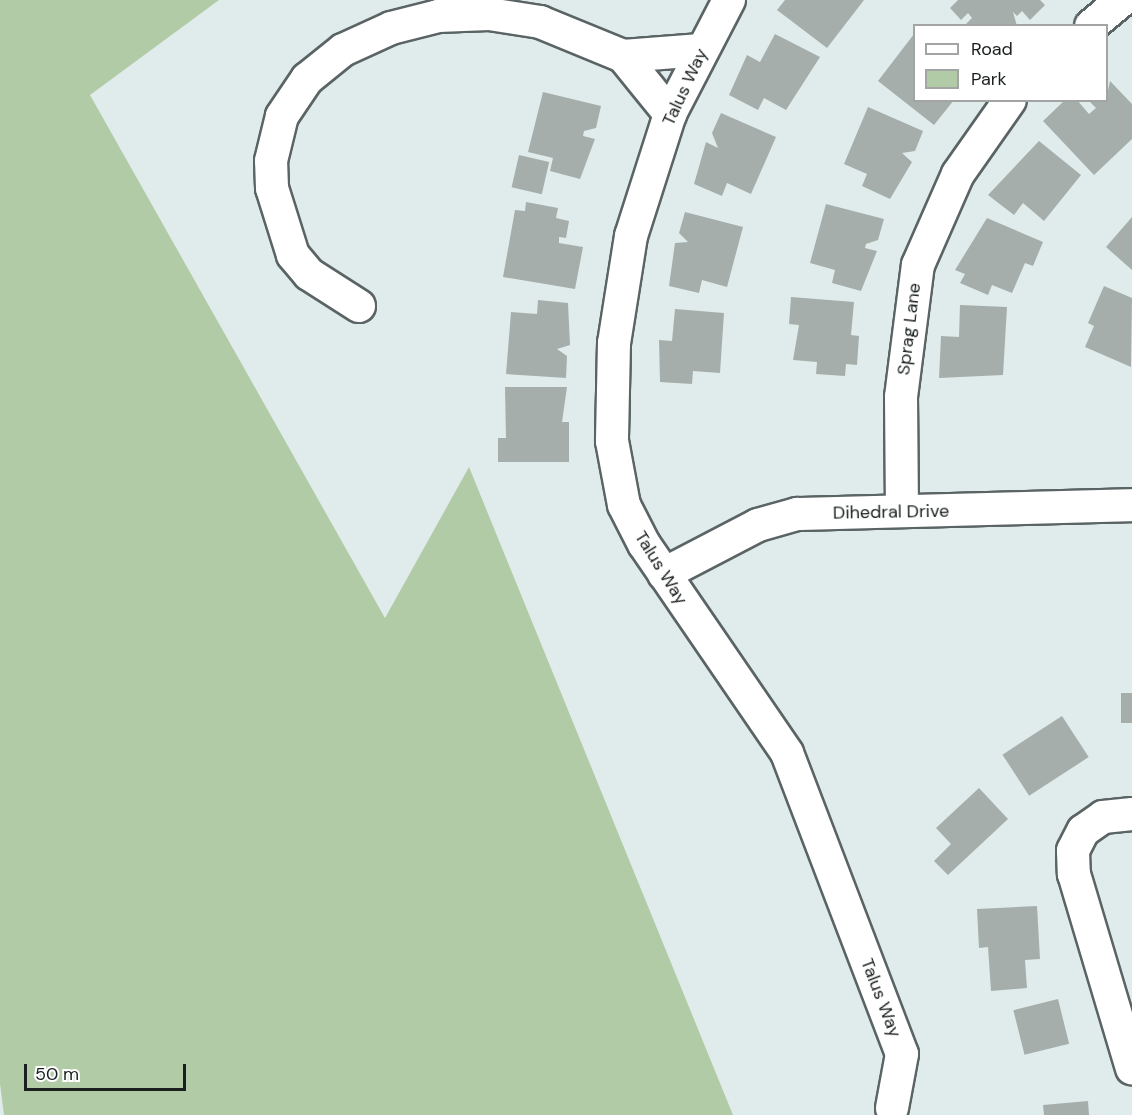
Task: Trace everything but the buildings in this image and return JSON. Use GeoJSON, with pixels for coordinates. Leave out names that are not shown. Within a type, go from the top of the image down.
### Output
{"type":"FeatureCollection","features":[{"type":"Feature","properties":{"kind":"street","name":"Talus Way"},"geometry":{"type":"LineString","coordinates":[[729,0],[701,50],[670,114],[631,236],[620,291],[612,396],[612,441],[624,505],[663,574],[787,753],[902,1054],[892,1108]]}},
{"type":"Feature","properties":{"kind":"street"},"geometry":{"type":"LineString","coordinates":[[1093,24],[1122,0]]}},
{"type":"Feature","properties":{"kind":"street"},"geometry":{"type":"LineString","coordinates":[[359,306],[309,274],[293,255],[276,212],[271,161],[276,136],[307,79],[370,36],[438,16],[489,15],[540,22],[623,56],[701,50]]}},
{"type":"Feature","properties":{"kind":"street"},"geometry":{"type":"LineString","coordinates":[[623,56],[670,114]]}},
{"type":"Feature","properties":{"kind":"street","name":"Sprag Lane"},"geometry":{"type":"LineString","coordinates":[[902,511],[901,398],[918,265],[958,174],[1009,102]]}},
{"type":"Feature","properties":{"kind":"street","name":"Dihedral Drive"},"geometry":{"type":"LineString","coordinates":[[663,574],[758,525],[797,514],[1132,505]]}},
{"type":"Feature","properties":{"kind":"street"},"geometry":{"type":"LineString","coordinates":[[1132,814],[1102,817],[1083,831],[1072,851],[1074,874],[1132,1069]]}},
{"type":"Feature","properties":{"kind":"green space"},"geometry":{"type":"Polygon","coordinates":[[[0,0],[219,0],[90,95],[385,618],[469,467],[733,1115],[4,1115],[0,1084],[0,0]]]}}]}
